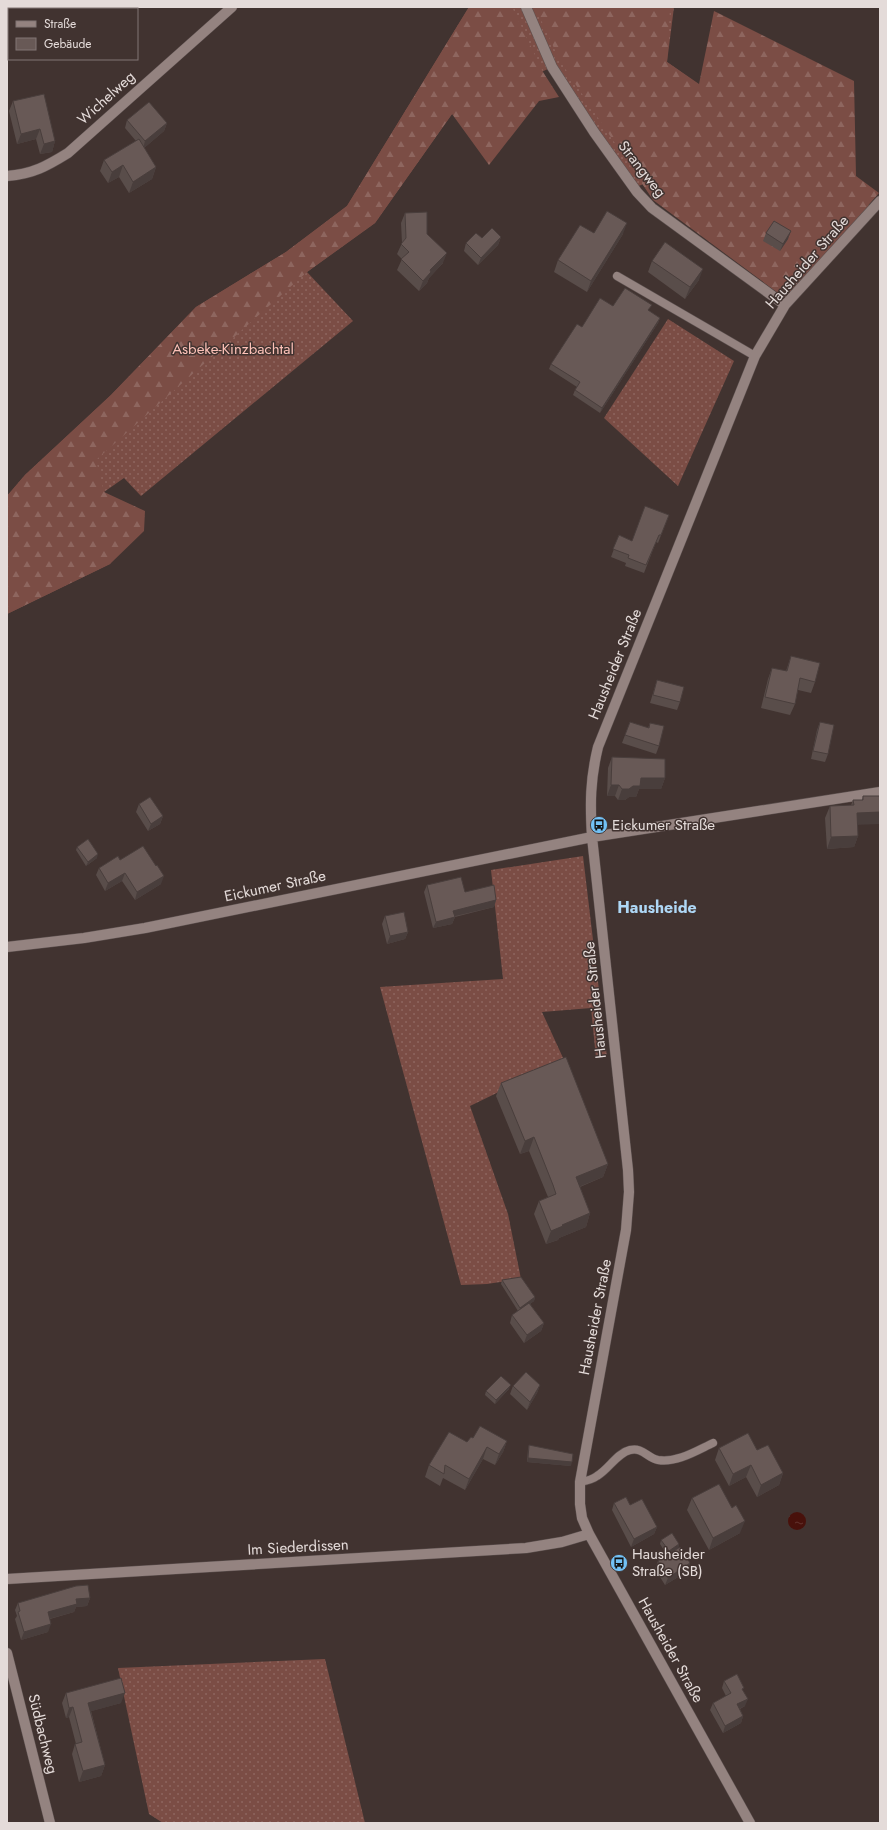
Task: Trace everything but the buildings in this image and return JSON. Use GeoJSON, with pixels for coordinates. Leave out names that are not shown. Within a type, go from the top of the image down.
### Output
{"type":"FeatureCollection","features":[{"type":"Feature","properties":{"kind":"street","name":"Wichelweg"},"geometry":{"type":"LineString","coordinates":[[7,176],[32,173],[68,153],[232,7]]}},
{"type":"Feature","properties":{"kind":"street","name":"Strangweg"},"geometry":{"type":"LineString","coordinates":[[526,7],[552,67],[594,132],[637,192],[652,208],[785,305]]}},
{"type":"Feature","properties":{"kind":"street","name":"Hausheider Straße"},"geometry":{"type":"LineString","coordinates":[[750,1823],[589,1534],[582,1518],[580,1504],[580,1482],[626,1230],[629,1192],[628,1170],[592,838],[590,806],[591,782],[598,748],[755,356],[785,305],[880,201]]}},
{"type":"Feature","properties":{"kind":"street","name":"Eickumer Straße"},"geometry":{"type":"LineString","coordinates":[[7,947],[84,938],[145,928],[592,838],[880,792]]}},
{"type":"Feature","properties":{"kind":"street","name":"Im Siederdissen"},"geometry":{"type":"LineString","coordinates":[[7,1579],[526,1548],[562,1542],[589,1534]]}},
{"type":"Feature","properties":{"kind":"street","name":"Südbachweg"},"geometry":{"type":"LineString","coordinates":[[7,1653],[50,1823]]}},
{"type":"Feature","properties":{"kind":"lane"},"geometry":{"type":"LineString","coordinates":[[617,276],[755,356]]}},
{"type":"Feature","properties":{"kind":"lane"},"geometry":{"type":"LineString","coordinates":[[580,1482],[597,1477],[620,1456],[632,1449],[639,1449],[652,1458],[667,1460],[681,1458],[713,1443]]}},
{"type":"Feature","properties":{"kind":"green space","name":"Asbeke-Kinzbachtal"},"geometry":{"type":"Polygon","coordinates":[[[469,7],[674,7],[667,62],[870,206],[823,256],[684,168],[636,187],[552,67],[452,114],[375,223],[307,272],[353,321],[141,496],[124,478],[104,492],[129,521],[110,564],[7,614],[7,496],[25,475],[111,395],[196,307],[286,252],[347,206],[469,7]]]}},
{"type":"Feature","properties":{"kind":"green space"},"geometry":{"type":"Polygon","coordinates":[[[469,7],[512,7],[543,72],[559,97],[539,101],[489,165],[452,114],[375,223],[307,272],[96,460],[104,492],[145,511],[144,531],[110,564],[7,614],[7,496],[25,475],[111,395],[196,307],[286,252],[347,206],[469,7]]]}},
{"type":"Feature","properties":{"kind":"green space"},"geometry":{"type":"Polygon","coordinates":[[[535,7],[670,7],[667,62],[699,84],[714,11],[854,81],[856,176],[879,193],[786,299],[653,200],[560,61],[535,7]]]}},
{"type":"Feature","properties":{"kind":"green space"},"geometry":{"type":"Polygon","coordinates":[[[668,319],[734,361],[678,486],[604,418],[668,319]]]}},
{"type":"Feature","properties":{"kind":"green space"},"geometry":{"type":"Polygon","coordinates":[[[583,856],[607,1057],[596,1058],[591,1008],[542,1012],[564,1060],[470,1106],[508,1214],[521,1279],[487,1284],[461,1285],[380,987],[503,979],[491,870],[583,856]]]}},
{"type":"Feature","properties":{"kind":"green space"},"geometry":{"type":"Polygon","coordinates":[[[325,1659],[365,1823],[163,1823],[149,1814],[118,1668],[325,1659]]]}},
{"type":"Feature","properties":{"kind":"water"},"geometry":{"type":"Polygon","coordinates":[[[793,1512],[801,1512],[806,1517],[804,1528],[801,1530],[793,1530],[788,1525],[788,1517],[793,1512]]]}},
{"type":"Feature","properties":{"kind":"place","name":"Eickumer Straße"},"geometry":{"type":"Point","coordinates":[599,825]}},
{"type":"Feature","properties":{"kind":"place","name":"Hausheider Straße (SB)"},"geometry":{"type":"Point","coordinates":[619,1563]}},
{"type":"Feature","properties":{"kind":"district","name":"Hausheide"},"geometry":{"type":"Point","coordinates":[657,907]}}]}
